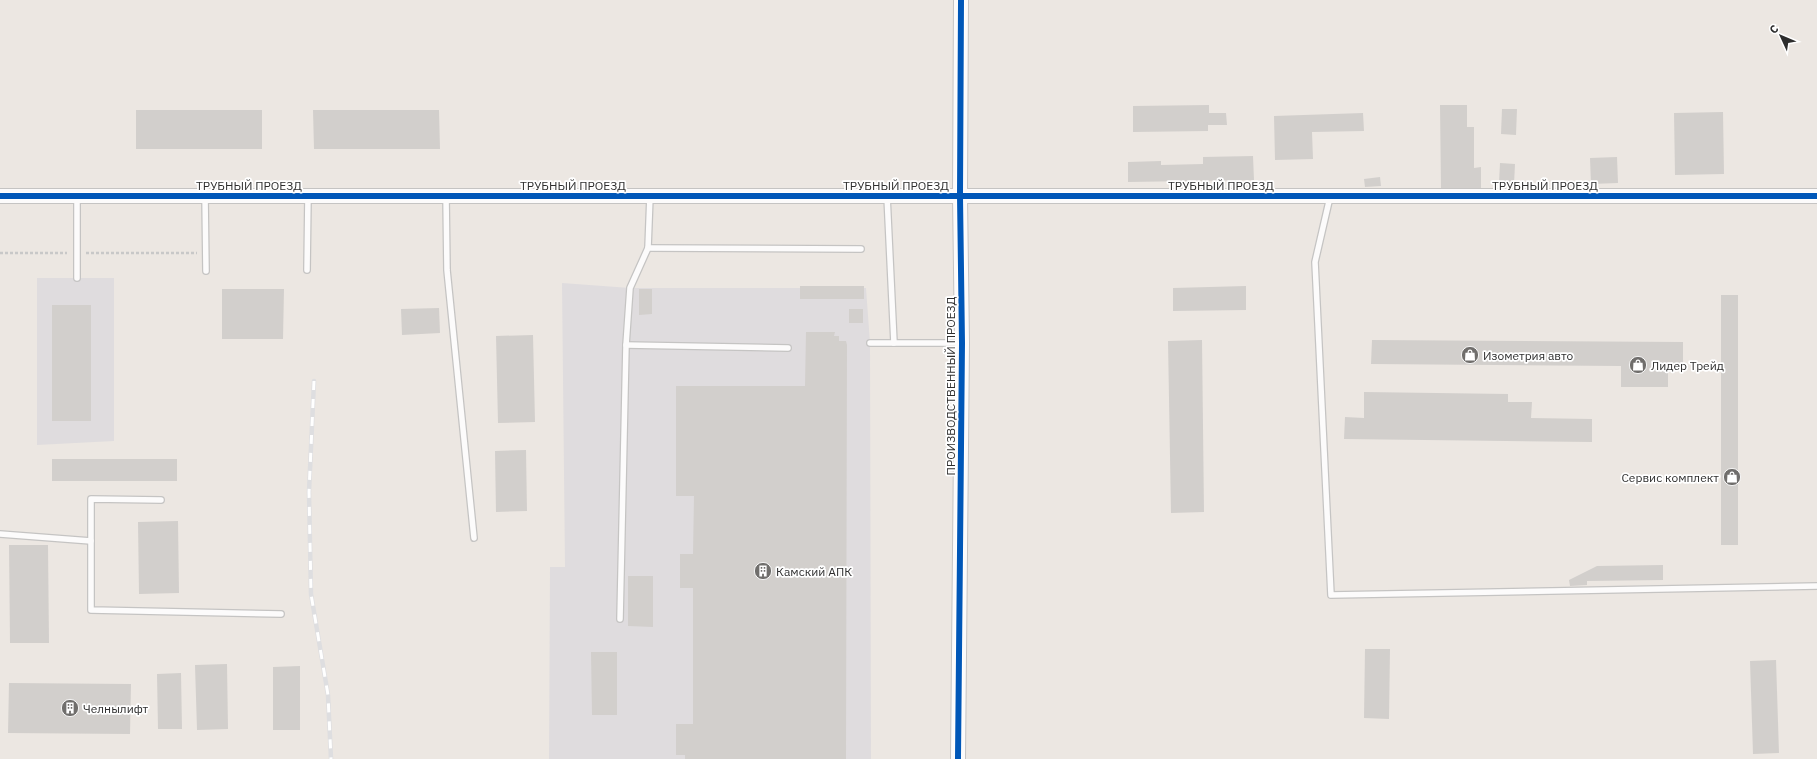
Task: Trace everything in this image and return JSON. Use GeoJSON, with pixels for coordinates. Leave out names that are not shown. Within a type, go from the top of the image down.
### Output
{"type":"FeatureCollection","features":[{"type":"Feature","properties":{"kind":"street","name":"ПРОИЗВОДСТВЕННЫЙ ПРОЕЗД"},"geometry":{"type":"LineString","coordinates":[[956,0],[960,7],[962,343],[958,759]]}},
{"type":"Feature","properties":{"kind":"street","name":"ТРУБНЫЙ ПРОЕЗД"},"geometry":{"type":"LineString","coordinates":[[0,196],[1817,196]]}},
{"type":"Feature","properties":{"kind":"lane"},"geometry":{"type":"LineString","coordinates":[[77,196],[77,278]]}},
{"type":"Feature","properties":{"kind":"lane"},"geometry":{"type":"LineString","coordinates":[[204,196],[206,271]]}},
{"type":"Feature","properties":{"kind":"lane"},"geometry":{"type":"LineString","coordinates":[[307,270],[308,196]]}},
{"type":"Feature","properties":{"kind":"lane"},"geometry":{"type":"LineString","coordinates":[[446,196],[447,270],[474,538]]}},
{"type":"Feature","properties":{"kind":"lane"},"geometry":{"type":"LineString","coordinates":[[620,619],[626,345],[630,288],[648,248],[650,196]]}},
{"type":"Feature","properties":{"kind":"lane"},"geometry":{"type":"LineString","coordinates":[[887,196],[894,343]]}},
{"type":"Feature","properties":{"kind":"lane"},"geometry":{"type":"LineString","coordinates":[[1330,196],[1315,262],[1331,594],[1817,586]]}},
{"type":"Feature","properties":{"kind":"lane"},"geometry":{"type":"LineString","coordinates":[[648,248],[861,249]]}},
{"type":"Feature","properties":{"kind":"lane"},"geometry":{"type":"LineString","coordinates":[[870,344],[962,343]]}},
{"type":"Feature","properties":{"kind":"lane"},"geometry":{"type":"LineString","coordinates":[[626,345],[788,348]]}},
{"type":"Feature","properties":{"kind":"lane"},"geometry":{"type":"LineString","coordinates":[[161,500],[91,499],[91,610],[282,614]]}},
{"type":"Feature","properties":{"kind":"lane"},"geometry":{"type":"LineString","coordinates":[[0,534],[91,541]]}},
{"type":"Feature","properties":{"kind":"path"},"geometry":{"type":"LineString","coordinates":[[0,253],[206,253]]}},
{"type":"Feature","properties":{"kind":"shaded area"},"geometry":{"type":"Polygon","coordinates":[[[37,278],[114,278],[114,441],[37,445],[37,278]]]}},
{"type":"Feature","properties":{"kind":"shaded area"},"geometry":{"type":"Polygon","coordinates":[[[562,283],[630,288],[866,288],[870,343],[871,759],[549,759],[550,567],[565,567],[562,283]]]}},
{"type":"Feature","properties":{"kind":"building"},"geometry":{"type":"Polygon","coordinates":[[[1209,105],[1209,113],[1226,113],[1227,125],[1208,125],[1208,131],[1133,132],[1133,106],[1209,105]]]}},
{"type":"Feature","properties":{"kind":"building"},"geometry":{"type":"Polygon","coordinates":[[[1440,105],[1467,105],[1467,127],[1474,127],[1474,168],[1481,167],[1481,188],[1441,189],[1440,105]]]}},
{"type":"Feature","properties":{"kind":"building"},"geometry":{"type":"Polygon","coordinates":[[[1502,109],[1517,109],[1516,135],[1501,134],[1502,109]]]}},
{"type":"Feature","properties":{"kind":"building"},"geometry":{"type":"Polygon","coordinates":[[[136,110],[262,110],[262,149],[136,149],[136,110]]]}},
{"type":"Feature","properties":{"kind":"building"},"geometry":{"type":"Polygon","coordinates":[[[313,110],[439,110],[440,149],[314,149],[313,110]]]}},
{"type":"Feature","properties":{"kind":"building"},"geometry":{"type":"Polygon","coordinates":[[[1723,112],[1724,174],[1675,175],[1674,113],[1723,112]]]}},
{"type":"Feature","properties":{"kind":"building"},"geometry":{"type":"Polygon","coordinates":[[[1363,113],[1364,131],[1312,132],[1313,159],[1275,160],[1274,116],[1363,113]]]}},
{"type":"Feature","properties":{"kind":"building"},"geometry":{"type":"Polygon","coordinates":[[[1253,156],[1254,180],[1128,182],[1128,162],[1161,161],[1161,165],[1203,164],[1203,157],[1253,156]]]}},
{"type":"Feature","properties":{"kind":"building"},"geometry":{"type":"Polygon","coordinates":[[[1617,157],[1618,183],[1591,184],[1590,158],[1617,157]]]}},
{"type":"Feature","properties":{"kind":"building"},"geometry":{"type":"Polygon","coordinates":[[[1500,163],[1515,164],[1514,184],[1499,183],[1500,163]]]}},
{"type":"Feature","properties":{"kind":"building"},"geometry":{"type":"Polygon","coordinates":[[[1380,177],[1381,186],[1365,187],[1364,179],[1380,177]]]}},
{"type":"Feature","properties":{"kind":"building"},"geometry":{"type":"Polygon","coordinates":[[[800,286],[864,286],[864,299],[800,299],[800,286]]]}},
{"type":"Feature","properties":{"kind":"building"},"geometry":{"type":"Polygon","coordinates":[[[1246,286],[1246,310],[1173,311],[1173,288],[1246,286]]]}},
{"type":"Feature","properties":{"kind":"building"},"geometry":{"type":"Polygon","coordinates":[[[222,289],[284,289],[283,339],[222,339],[222,289]]]}},
{"type":"Feature","properties":{"kind":"building"},"geometry":{"type":"Polygon","coordinates":[[[639,289],[652,289],[652,314],[639,315],[639,289]]]}},
{"type":"Feature","properties":{"kind":"building"},"geometry":{"type":"Polygon","coordinates":[[[1721,295],[1738,295],[1738,545],[1721,545],[1721,295]]]}},
{"type":"Feature","properties":{"kind":"building"},"geometry":{"type":"Polygon","coordinates":[[[52,305],[91,305],[91,421],[52,421],[52,305]]]}},
{"type":"Feature","properties":{"kind":"building"},"geometry":{"type":"Polygon","coordinates":[[[439,308],[440,333],[402,335],[401,309],[439,308]]]}},
{"type":"Feature","properties":{"kind":"building"},"geometry":{"type":"Polygon","coordinates":[[[849,309],[863,309],[863,323],[849,323],[849,309]]]}},
{"type":"Feature","properties":{"kind":"building","name":"Камский АПК"},"geometry":{"type":"Polygon","coordinates":[[[806,332],[835,332],[834,336],[839,336],[839,341],[846,341],[847,345],[846,759],[685,759],[685,755],[676,755],[676,724],[693,724],[693,588],[680,588],[680,554],[693,554],[694,496],[676,496],[676,386],[805,386],[806,332]]]}},
{"type":"Feature","properties":{"kind":"building"},"geometry":{"type":"Polygon","coordinates":[[[533,335],[535,422],[498,423],[496,336],[533,335]]]}},
{"type":"Feature","properties":{"kind":"building"},"geometry":{"type":"Polygon","coordinates":[[[1202,340],[1204,512],[1171,513],[1168,341],[1202,340]]]}},
{"type":"Feature","properties":{"kind":"building"},"geometry":{"type":"Polygon","coordinates":[[[1372,340],[1683,342],[1683,367],[1668,367],[1668,387],[1621,387],[1621,366],[1371,364],[1372,340]]]}},
{"type":"Feature","properties":{"kind":"building"},"geometry":{"type":"Polygon","coordinates":[[[1364,392],[1508,394],[1508,402],[1532,402],[1531,418],[1592,419],[1592,442],[1344,439],[1345,417],[1364,418],[1364,392]]]}},
{"type":"Feature","properties":{"kind":"building"},"geometry":{"type":"Polygon","coordinates":[[[526,450],[527,511],[496,512],[495,451],[526,450]]]}},
{"type":"Feature","properties":{"kind":"building"},"geometry":{"type":"Polygon","coordinates":[[[52,459],[177,459],[177,481],[52,481],[52,459]]]}},
{"type":"Feature","properties":{"kind":"building"},"geometry":{"type":"Polygon","coordinates":[[[178,521],[179,593],[139,594],[138,522],[178,521]]]}},
{"type":"Feature","properties":{"kind":"building"},"geometry":{"type":"Polygon","coordinates":[[[9,545],[48,545],[49,643],[10,643],[9,545]]]}},
{"type":"Feature","properties":{"kind":"building"},"geometry":{"type":"Polygon","coordinates":[[[1663,565],[1663,580],[1587,581],[1587,585],[1570,586],[1569,580],[1597,566],[1663,565]]]}},
{"type":"Feature","properties":{"kind":"building"},"geometry":{"type":"Polygon","coordinates":[[[628,576],[653,576],[653,627],[628,626],[628,576]]]}},
{"type":"Feature","properties":{"kind":"building"},"geometry":{"type":"Polygon","coordinates":[[[1365,649],[1390,649],[1389,719],[1364,718],[1365,649]]]}},
{"type":"Feature","properties":{"kind":"building"},"geometry":{"type":"Polygon","coordinates":[[[591,652],[617,652],[617,715],[592,715],[591,652]]]}},
{"type":"Feature","properties":{"kind":"building"},"geometry":{"type":"Polygon","coordinates":[[[1776,660],[1779,753],[1753,754],[1750,661],[1776,660]]]}},
{"type":"Feature","properties":{"kind":"building"},"geometry":{"type":"Polygon","coordinates":[[[227,664],[228,729],[197,730],[195,665],[227,664]]]}},
{"type":"Feature","properties":{"kind":"building"},"geometry":{"type":"Polygon","coordinates":[[[300,666],[300,730],[273,730],[273,667],[300,666]]]}},
{"type":"Feature","properties":{"kind":"building"},"geometry":{"type":"Polygon","coordinates":[[[181,673],[182,729],[158,729],[157,674],[181,673]]]}},
{"type":"Feature","properties":{"kind":"building","name":"Челнылифт"},"geometry":{"type":"Polygon","coordinates":[[[9,683],[131,684],[130,734],[8,733],[9,683]]]}},
{"type":"Feature","properties":{"kind":"railway"},"geometry":{"type":"LineString","coordinates":[[314,381],[309,492],[311,594],[328,695],[331,759]]}},
{"type":"Feature","properties":{"kind":"cycle path"},"geometry":{"type":"LineString","coordinates":[[958,759],[962,343],[960,196],[961,0]]}},
{"type":"Feature","properties":{"kind":"cycle path"},"geometry":{"type":"LineString","coordinates":[[0,196],[1817,196]]}},
{"type":"Feature","properties":{"kind":"place","name":"Изометрия авто"},"geometry":{"type":"Point","coordinates":[1470,355]}},
{"type":"Feature","properties":{"kind":"place","name":"Лидер Трейд"},"geometry":{"type":"Point","coordinates":[1638,365]}},
{"type":"Feature","properties":{"kind":"place","name":"Сервис комплект"},"geometry":{"type":"Point","coordinates":[1732,477]}},
{"type":"Feature","properties":{"kind":"place","name":"Камский АПК"},"geometry":{"type":"Point","coordinates":[763,571]}},
{"type":"Feature","properties":{"kind":"place","name":"Челнылифт"},"geometry":{"type":"Point","coordinates":[70,708]}}]}
